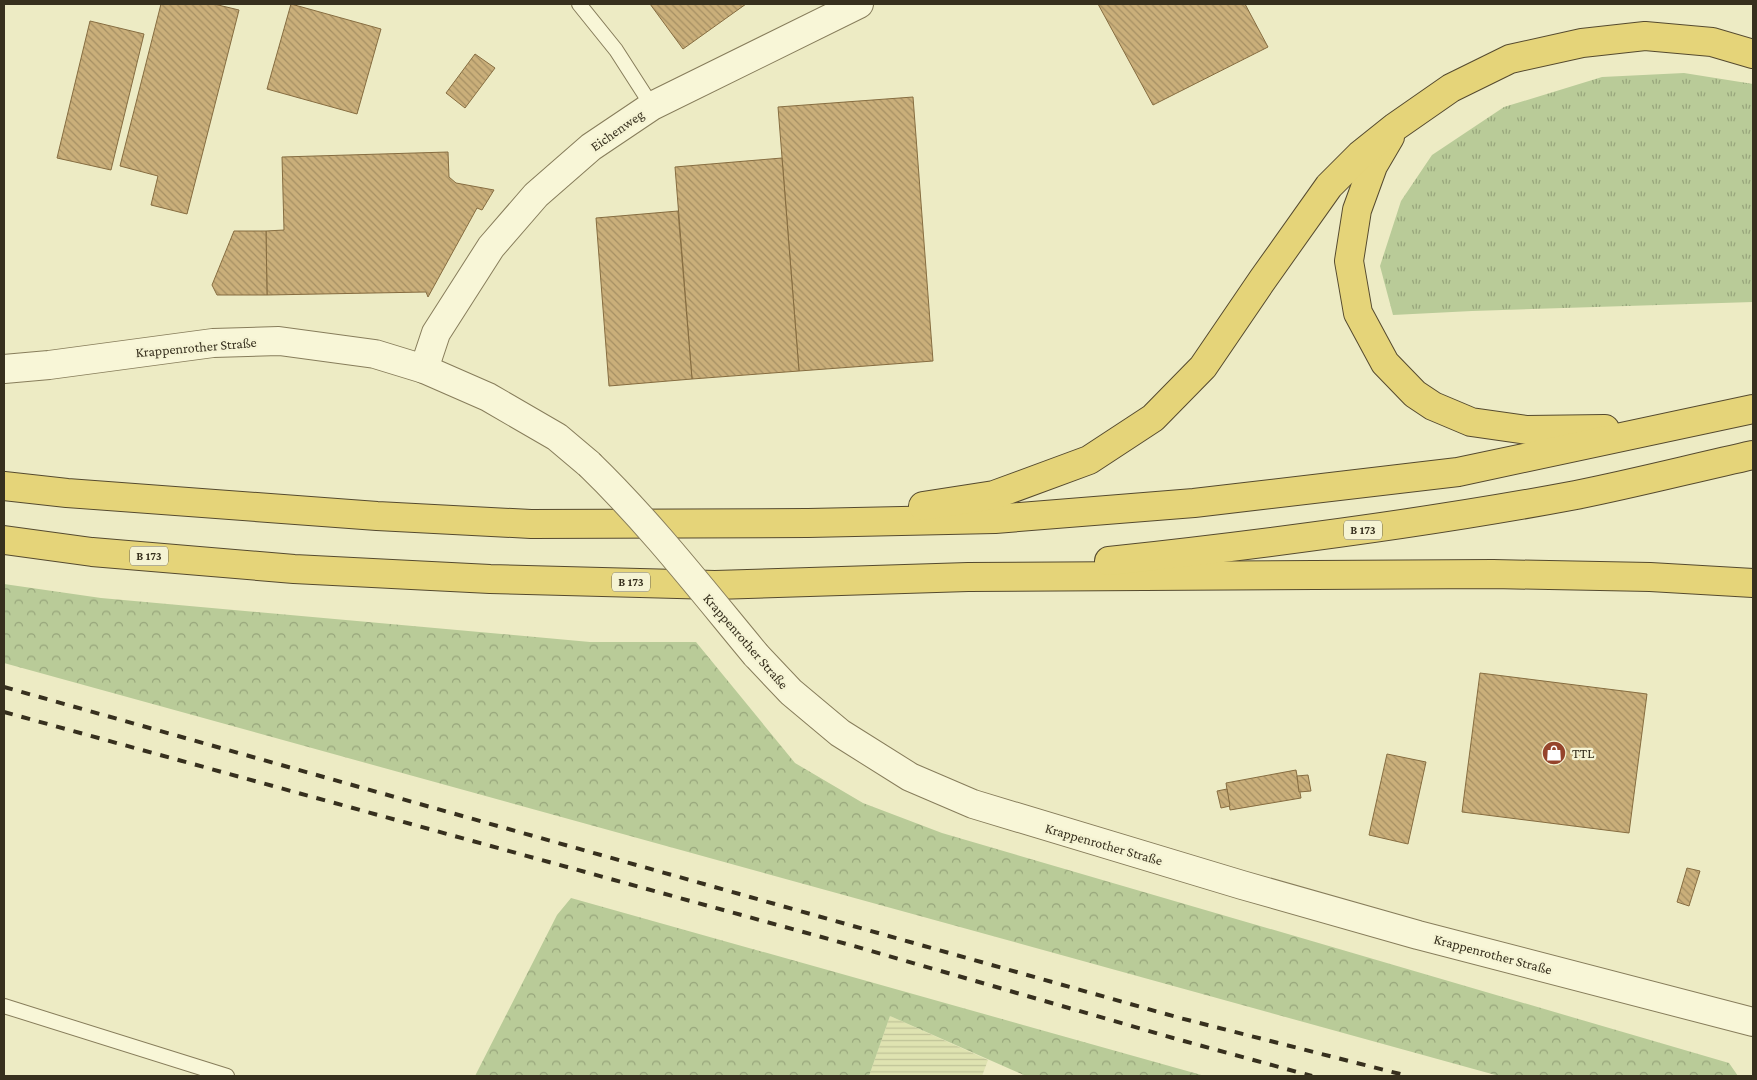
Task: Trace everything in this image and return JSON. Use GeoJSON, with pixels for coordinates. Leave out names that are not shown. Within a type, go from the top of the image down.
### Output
{"type":"FeatureCollection","features":[{"type":"Feature","properties":{"kind":"highway"},"geometry":{"type":"LineString","coordinates":[[808,523],[994,495],[1089,460],[1152,418],[1203,367],[1263,278],[1329,186],[1360,155],[1451,88],[1510,59],[1582,42],[1645,36],[1712,42],[1753,54]]}},
{"type":"Feature","properties":{"kind":"highway"},"geometry":{"type":"LineString","coordinates":[[1396,127],[1373,166],[1357,210],[1349,261],[1358,313],[1385,363],[1415,394],[1427,402],[1471,422],[1527,430],[1664,428]]}},
{"type":"Feature","properties":{"kind":"highway"},"geometry":{"type":"LineString","coordinates":[[4,486],[67,493],[377,516],[531,524],[808,523],[995,519],[1194,504],[1458,472],[1753,409]]}},
{"type":"Feature","properties":{"kind":"highway","name":"B 173"},"geometry":{"type":"LineString","coordinates":[[4,540],[92,552],[285,568],[490,579],[716,584],[968,577],[1207,550],[1400,525],[1577,495],[1753,455]]}},
{"type":"Feature","properties":{"kind":"highway"},"geometry":{"type":"LineString","coordinates":[[968,577],[1494,574],[1650,577],[1753,583]]}},
{"type":"Feature","properties":{"kind":"street","name":"Eichenweg"},"geometry":{"type":"LineString","coordinates":[[424,369],[436,333],[491,247],[536,195],[591,147],[652,106],[859,4]]}},
{"type":"Feature","properties":{"kind":"street","name":"Krappenrother Straße"},"geometry":{"type":"LineString","coordinates":[[4,369],[49,365],[213,343],[279,341],[375,354],[424,369],[488,397],[558,437],[622,496],[756,656],[791,692],[840,733],[910,777],[973,804],[1194,871],[1418,935],[1753,1022]]}},
{"type":"Feature","properties":{"kind":"lane"},"geometry":{"type":"LineString","coordinates":[[579,4],[616,50],[652,106]]}},
{"type":"Feature","properties":{"kind":"lane"},"geometry":{"type":"LineString","coordinates":[[4,1006],[226,1076]]}},
{"type":"Feature","properties":{"kind":"green space"},"geometry":{"type":"Polygon","coordinates":[[[1684,73],[1753,84],[1753,302],[1393,315],[1380,266],[1401,201],[1432,155],[1504,107],[1602,77],[1684,73]]]}},
{"type":"Feature","properties":{"kind":"green space"},"geometry":{"type":"Polygon","coordinates":[[[4,584],[101,598],[590,642],[696,642],[795,763],[863,803],[942,833],[1729,1063],[1738,1076],[1499,1076],[4,663],[4,584]]]}},
{"type":"Feature","properties":{"kind":"green space"},"geometry":{"type":"Polygon","coordinates":[[[571,898],[1205,1076],[1026,1076],[890,1016],[869,1076],[475,1076],[557,915],[571,898]]]}},
{"type":"Feature","properties":{"kind":"green space"},"geometry":{"type":"Polygon","coordinates":[[[890,1016],[988,1060],[982,1076],[869,1076],[890,1016]]]}},
{"type":"Feature","properties":{"kind":"building"},"geometry":{"type":"Polygon","coordinates":[[[161,4],[214,4],[239,10],[187,214],[151,205],[158,176],[120,166],[161,4]]]}},
{"type":"Feature","properties":{"kind":"building"},"geometry":{"type":"Polygon","coordinates":[[[291,4],[381,29],[357,114],[267,89],[291,4]]]}},
{"type":"Feature","properties":{"kind":"building"},"geometry":{"type":"Polygon","coordinates":[[[650,4],[746,4],[683,49],[650,4]]]}},
{"type":"Feature","properties":{"kind":"building"},"geometry":{"type":"Polygon","coordinates":[[[1098,4],[1245,4],[1268,47],[1153,105],[1098,4]]]}},
{"type":"Feature","properties":{"kind":"building"},"geometry":{"type":"Polygon","coordinates":[[[90,21],[144,34],[111,170],[57,158],[90,21]]]}},
{"type":"Feature","properties":{"kind":"building"},"geometry":{"type":"Polygon","coordinates":[[[475,54],[495,68],[465,108],[446,93],[475,54]]]}},
{"type":"Feature","properties":{"kind":"building"},"geometry":{"type":"Polygon","coordinates":[[[913,97],[933,361],[799,371],[778,107],[913,97]]]}},
{"type":"Feature","properties":{"kind":"building"},"geometry":{"type":"Polygon","coordinates":[[[448,152],[449,177],[456,183],[494,190],[482,210],[477,208],[428,297],[426,292],[267,295],[266,231],[284,230],[282,157],[448,152]]]}},
{"type":"Feature","properties":{"kind":"building"},"geometry":{"type":"Polygon","coordinates":[[[782,158],[799,371],[692,379],[675,167],[782,158]]]}},
{"type":"Feature","properties":{"kind":"building"},"geometry":{"type":"Polygon","coordinates":[[[678,211],[692,379],[609,386],[596,218],[678,211]]]}},
{"type":"Feature","properties":{"kind":"building"},"geometry":{"type":"Polygon","coordinates":[[[234,231],[266,231],[267,295],[217,295],[212,285],[234,231]]]}},
{"type":"Feature","properties":{"kind":"building","name":"TTL"},"geometry":{"type":"Polygon","coordinates":[[[1480,673],[1647,694],[1629,833],[1462,812],[1480,673]]]}},
{"type":"Feature","properties":{"kind":"building"},"geometry":{"type":"Polygon","coordinates":[[[1387,754],[1426,762],[1408,844],[1369,835],[1387,754]]]}},
{"type":"Feature","properties":{"kind":"building"},"geometry":{"type":"Polygon","coordinates":[[[1296,770],[1301,798],[1230,810],[1226,783],[1296,770]]]}},
{"type":"Feature","properties":{"kind":"building"},"geometry":{"type":"Polygon","coordinates":[[[1308,775],[1311,791],[1299,792],[1297,776],[1308,775]]]}},
{"type":"Feature","properties":{"kind":"building"},"geometry":{"type":"Polygon","coordinates":[[[1227,789],[1230,806],[1221,808],[1217,791],[1227,789]]]}},
{"type":"Feature","properties":{"kind":"building"},"geometry":{"type":"Polygon","coordinates":[[[1687,868],[1700,871],[1689,906],[1677,902],[1687,868]]]}},
{"type":"Feature","properties":{"kind":"railway"},"geometry":{"type":"LineString","coordinates":[[4,687],[1180,1018],[1408,1076]]}},
{"type":"Feature","properties":{"kind":"railway"},"geometry":{"type":"LineString","coordinates":[[4,712],[854,946],[1312,1076]]}},
{"type":"Feature","properties":{"kind":"place","name":"TTL"},"geometry":{"type":"Point","coordinates":[1554,753]}}]}
